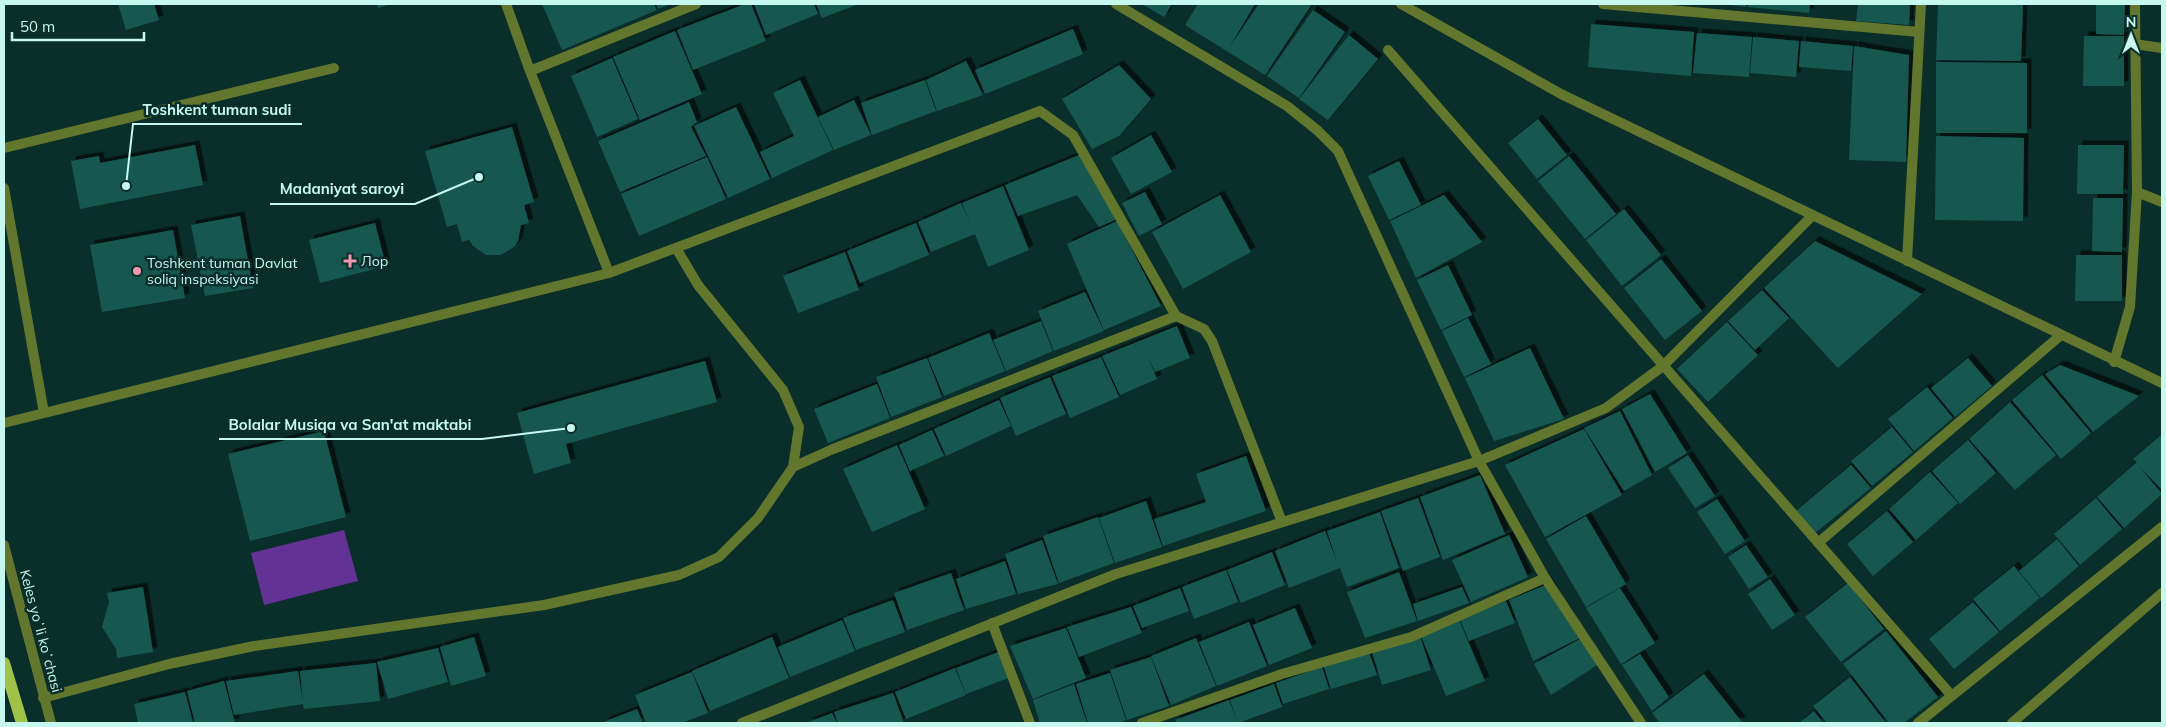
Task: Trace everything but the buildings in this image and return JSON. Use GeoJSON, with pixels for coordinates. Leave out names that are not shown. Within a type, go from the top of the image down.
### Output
{"type":"FeatureCollection","features":[{"type":"Feature","properties":{"kind":"main road"},"geometry":{"type":"LineString","coordinates":[[4,663],[22,723]]}},
{"type":"Feature","properties":{"kind":"street"},"geometry":{"type":"LineString","coordinates":[[506,4],[530,71],[609,273]]}},
{"type":"Feature","properties":{"kind":"street"},"geometry":{"type":"LineString","coordinates":[[530,71],[696,4]]}},
{"type":"Feature","properties":{"kind":"street"},"geometry":{"type":"LineString","coordinates":[[1116,4],[1287,106],[1318,130],[1338,151],[1479,461],[1545,578],[1641,723]]}},
{"type":"Feature","properties":{"kind":"street"},"geometry":{"type":"LineString","coordinates":[[1401,4],[1561,94],[1907,260],[2114,362],[2162,383]]}},
{"type":"Feature","properties":{"kind":"street"},"geometry":{"type":"LineString","coordinates":[[1603,4],[1919,32]]}},
{"type":"Feature","properties":{"kind":"street"},"geometry":{"type":"LineString","coordinates":[[1907,260],[1921,4]]}},
{"type":"Feature","properties":{"kind":"street"},"geometry":{"type":"LineString","coordinates":[[2114,362],[2130,307],[2137,192],[2135,4]]}},
{"type":"Feature","properties":{"kind":"street"},"geometry":{"type":"LineString","coordinates":[[2134,44],[2162,48]]}},
{"type":"Feature","properties":{"kind":"street"},"geometry":{"type":"LineString","coordinates":[[1388,50],[1952,696]]}},
{"type":"Feature","properties":{"kind":"street"},"geometry":{"type":"LineString","coordinates":[[4,148],[334,68]]}},
{"type":"Feature","properties":{"kind":"street"},"geometry":{"type":"LineString","coordinates":[[4,423],[609,273],[1040,111],[1073,135],[1176,316],[1204,329],[1212,340],[1282,522]]}},
{"type":"Feature","properties":{"kind":"street"},"geometry":{"type":"LineString","coordinates":[[4,188],[44,413]]}},
{"type":"Feature","properties":{"kind":"street"},"geometry":{"type":"LineString","coordinates":[[2137,192],[2162,202]]}},
{"type":"Feature","properties":{"kind":"street"},"geometry":{"type":"LineString","coordinates":[[742,723],[1116,574],[1479,461],[1606,408],[1663,366],[1813,216]]}},
{"type":"Feature","properties":{"kind":"street"},"geometry":{"type":"LineString","coordinates":[[43,698],[169,664],[254,646],[544,605],[679,575],[719,557],[758,518],[793,467],[799,427],[784,390],[698,285],[676,248]]}},
{"type":"Feature","properties":{"kind":"street"},"geometry":{"type":"LineString","coordinates":[[793,467],[833,449],[1176,316]]}},
{"type":"Feature","properties":{"kind":"street"},"geometry":{"type":"LineString","coordinates":[[1818,543],[2061,335]]}},
{"type":"Feature","properties":{"kind":"street"},"geometry":{"type":"LineString","coordinates":[[1918,723],[2162,527]]}},
{"type":"Feature","properties":{"kind":"street","name":"Keles yoʻli koʻchasi"},"geometry":{"type":"LineString","coordinates":[[4,545],[51,723]]}},
{"type":"Feature","properties":{"kind":"street"},"geometry":{"type":"LineString","coordinates":[[1142,723],[1282,674],[1411,637],[1545,578]]}},
{"type":"Feature","properties":{"kind":"street"},"geometry":{"type":"LineString","coordinates":[[2012,723],[2162,593]]}},
{"type":"Feature","properties":{"kind":"street"},"geometry":{"type":"LineString","coordinates":[[992,624],[1030,723]]}},
{"type":"Feature","properties":{"kind":"shaded area"},"geometry":{"type":"Polygon","coordinates":[[[344,530],[358,581],[264,605],[251,553],[344,530]]]}},
{"type":"Feature","properties":{"kind":"place","name":"Madaniyat saroyi"},"geometry":{"type":"Point","coordinates":[479,177]}},
{"type":"Feature","properties":{"kind":"place","name":"Toshkent tuman sudi"},"geometry":{"type":"Point","coordinates":[126,186]}},
{"type":"Feature","properties":{"kind":"place","name":"Лор"},"geometry":{"type":"Point","coordinates":[350,261]}},
{"type":"Feature","properties":{"kind":"place","name":"Toshkent tuman Davlat soliq inspeksiyasi"},"geometry":{"type":"Point","coordinates":[137,271]}},
{"type":"Feature","properties":{"kind":"place","name":"Bolalar Musiqa va San'at maktabi"},"geometry":{"type":"Point","coordinates":[571,428]}}]}
